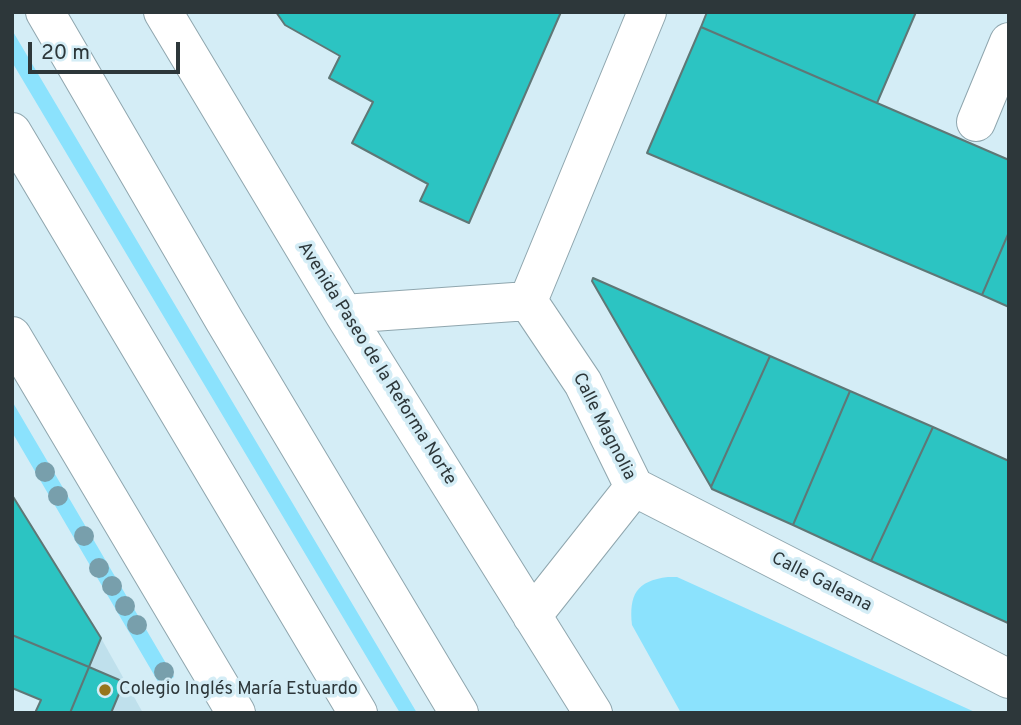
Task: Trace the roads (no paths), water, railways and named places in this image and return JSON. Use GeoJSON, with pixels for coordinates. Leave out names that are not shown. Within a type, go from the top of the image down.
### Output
{"type":"FeatureCollection","features":[{"type":"Feature","properties":{"kind":"street"},"geometry":{"type":"LineString","coordinates":[[45,12],[224,320],[459,713]]}},
{"type":"Feature","properties":{"kind":"street","name":"Avenida Paseo de la Reforma Norte"},"geometry":{"type":"LineString","coordinates":[[163,12],[344,314],[593,713]]}},
{"type":"Feature","properties":{"kind":"street"},"geometry":{"type":"LineString","coordinates":[[344,314],[528,301],[647,12]]}},
{"type":"Feature","properties":{"kind":"street"},"geometry":{"type":"LineString","coordinates":[[976,122],[1009,42]]}},
{"type":"Feature","properties":{"kind":"street"},"geometry":{"type":"LineString","coordinates":[[12,132],[358,713]]}},
{"type":"Feature","properties":{"kind":"street","name":"Calle Magnolia"},"geometry":{"type":"LineString","coordinates":[[528,301],[583,383],[634,487],[532,616]]}},
{"type":"Feature","properties":{"kind":"street"},"geometry":{"type":"LineString","coordinates":[[12,336],[236,713]]}},
{"type":"Feature","properties":{"kind":"street","name":"Calle Galeana"},"geometry":{"type":"LineString","coordinates":[[634,487],[1009,679]]}},
{"type":"Feature","properties":{"kind":"place","name":"Colegio Inglés María Estuardo"},"geometry":{"type":"Point","coordinates":[105,690]}}]}
